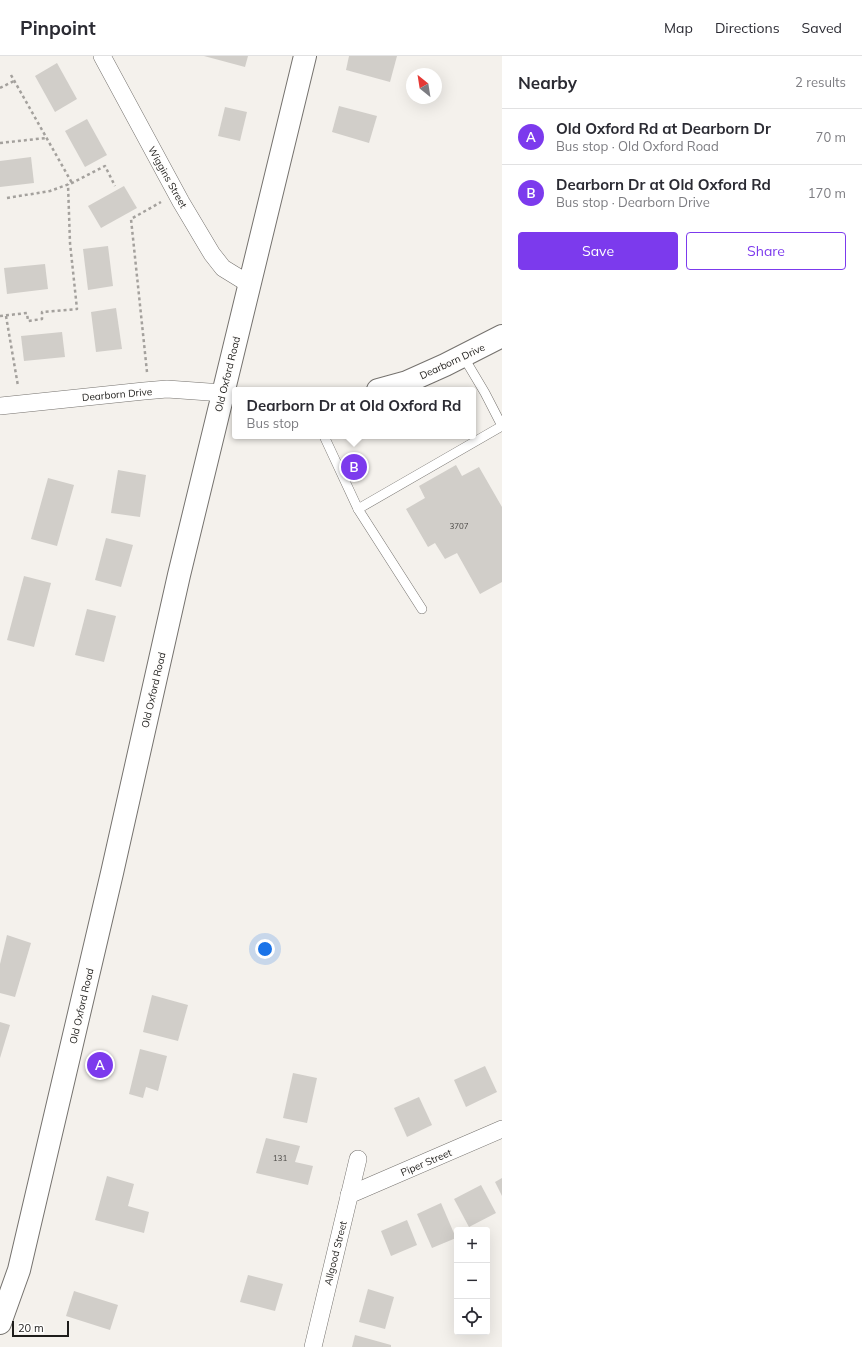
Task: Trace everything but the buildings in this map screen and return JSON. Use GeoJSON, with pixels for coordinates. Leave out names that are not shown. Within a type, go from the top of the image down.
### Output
{"type":"FeatureCollection","features":[{"type":"Feature","properties":{"kind":"street","name":"Wiggins Street"},"geometry":{"type":"LineString","coordinates":[[102,56],[181,202],[212,254],[223,268],[249,284]]}},
{"type":"Feature","properties":{"kind":"street","name":"Old Oxford Road"},"geometry":{"type":"LineString","coordinates":[[0,1323],[21,1263],[112,873],[179,575],[229,393],[249,284],[305,56]]}},
{"type":"Feature","properties":{"kind":"street","name":"Dearborn Drive"},"geometry":{"type":"LineString","coordinates":[[389,387],[407,382],[502,336]]}},
{"type":"Feature","properties":{"kind":"street","name":"Dearborn Drive"},"geometry":{"type":"LineString","coordinates":[[0,406],[167,389],[229,393]]}},
{"type":"Feature","properties":{"kind":"street","name":"Piper Street"},"geometry":{"type":"LineString","coordinates":[[349,1195],[502,1129]]}},
{"type":"Feature","properties":{"kind":"street","name":"Allgood Street"},"geometry":{"type":"LineString","coordinates":[[313,1347],[358,1160]]}},
{"type":"Feature","properties":{"kind":"lane"},"geometry":{"type":"LineString","coordinates":[[358,509],[502,426],[485,393],[463,356]]}},
{"type":"Feature","properties":{"kind":"lane"},"geometry":{"type":"LineString","coordinates":[[325,439],[358,509],[422,609]]}},
{"type":"Feature","properties":{"kind":"path"},"geometry":{"type":"LineString","coordinates":[[11,75],[72,183]]}},
{"type":"Feature","properties":{"kind":"path"},"geometry":{"type":"LineString","coordinates":[[0,88],[14,81]]}},
{"type":"Feature","properties":{"kind":"path"},"geometry":{"type":"LineString","coordinates":[[0,143],[46,138]]}},
{"type":"Feature","properties":{"kind":"path"},"geometry":{"type":"LineString","coordinates":[[7,198],[50,191],[72,183],[105,166],[115,186]]}},
{"type":"Feature","properties":{"kind":"path"},"geometry":{"type":"LineString","coordinates":[[0,316],[27,313],[28,321],[42,319],[42,312],[77,309],[70,243],[68,184]]}},
{"type":"Feature","properties":{"kind":"path"},"geometry":{"type":"LineString","coordinates":[[147,372],[131,219],[162,202]]}},
{"type":"Feature","properties":{"kind":"path"},"geometry":{"type":"LineString","coordinates":[[6,316],[19,388]]}},
{"type":"Feature","properties":{"kind":"place","name":"Dearborn Dr at Old Oxford Rd"},"geometry":{"type":"Point","coordinates":[354,467]}},
{"type":"Feature","properties":{"kind":"place","name":"Old Oxford Rd at Dearborn Dr"},"geometry":{"type":"Point","coordinates":[100,1065]}}]}
